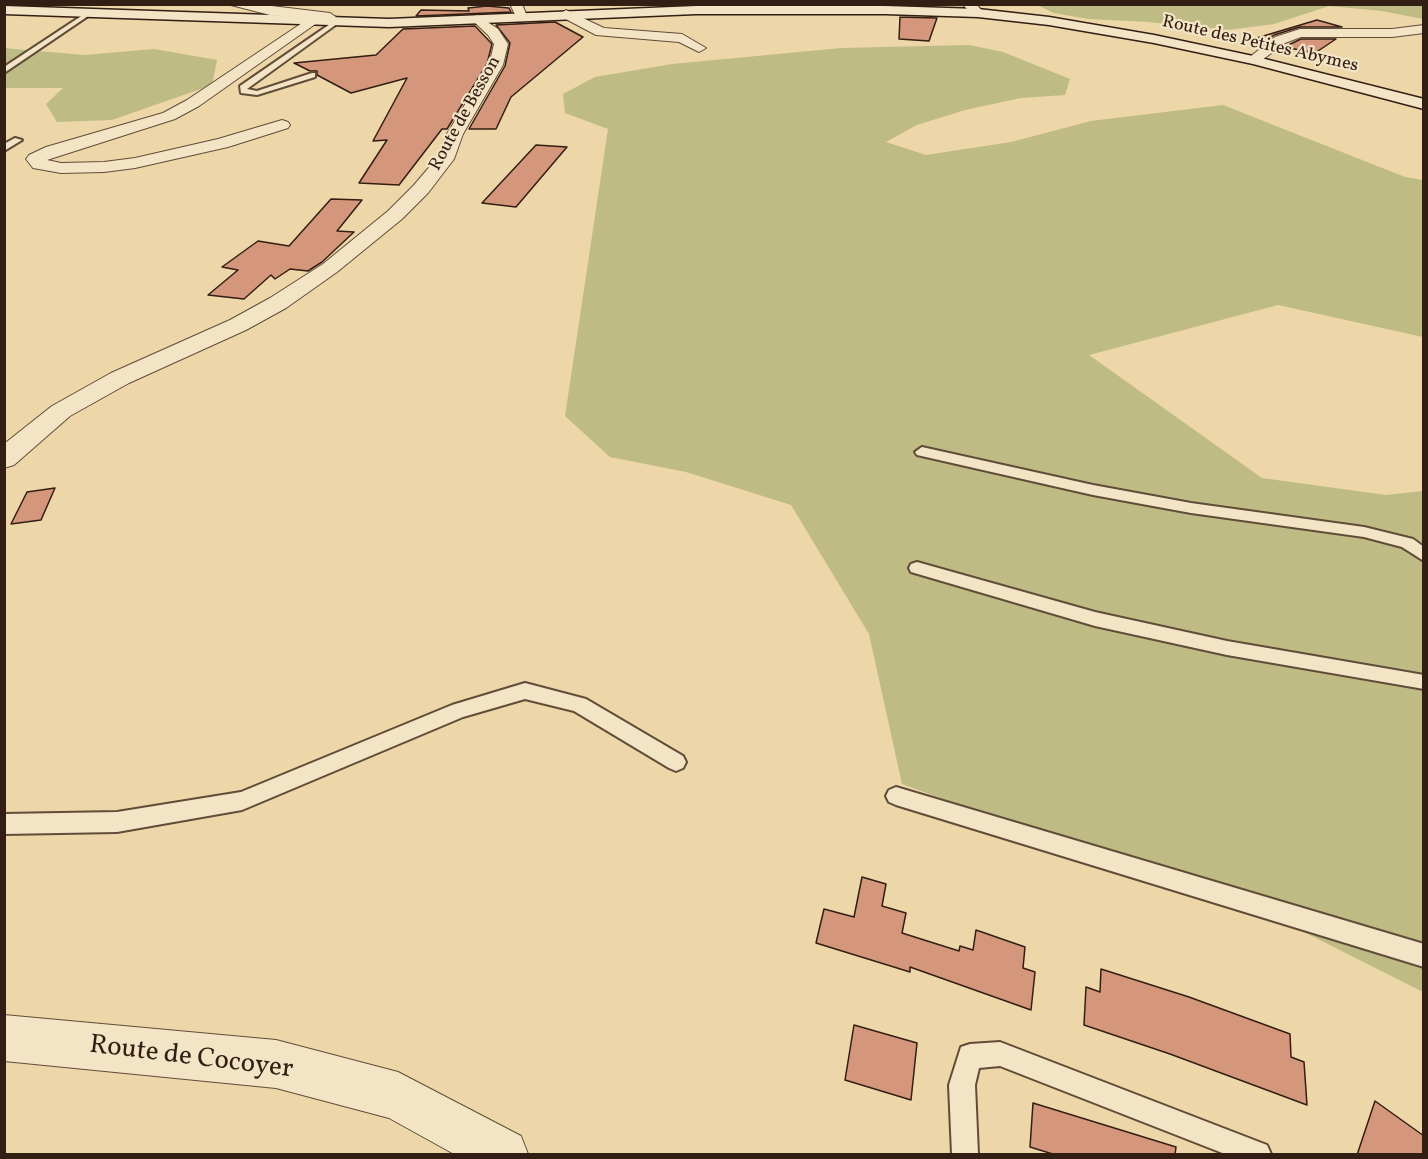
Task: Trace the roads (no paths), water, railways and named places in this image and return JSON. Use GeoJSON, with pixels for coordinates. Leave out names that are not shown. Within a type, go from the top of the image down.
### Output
{"type":"FeatureCollection","features":[{"type":"Feature","properties":{"kind":"main road","name":"Route des Petites Abymes"},"geometry":{"type":"LineString","coordinates":[[477,19],[518,10],[566,14],[696,10],[973,9],[1091,28],[1253,60],[1424,104]]}},
{"type":"Feature","properties":{"kind":"main road"},"geometry":{"type":"LineString","coordinates":[[4,10],[389,23],[477,19]]}},
{"type":"Feature","properties":{"kind":"street"},"geometry":{"type":"LineString","coordinates":[[233,4],[334,19],[169,116],[52,151],[34,159],[39,164],[61,168],[104,167],[135,163],[222,143],[282,125]]}},
{"type":"Feature","properties":{"kind":"street"},"geometry":{"type":"LineString","coordinates":[[566,14],[608,34],[682,38],[699,48]]}},
{"type":"Feature","properties":{"kind":"street","name":"Route de Besson"},"geometry":{"type":"LineString","coordinates":[[4,459],[61,411],[120,378],[238,325],[278,303],[330,268],[395,215],[421,189],[445,159],[460,124],[496,65],[501,44],[493,33],[477,19]]}},
{"type":"Feature","properties":{"kind":"street"},"geometry":{"type":"LineString","coordinates":[[1253,60],[1280,40],[1300,33],[1392,33],[1424,29]]}},
{"type":"Feature","properties":{"kind":"street","name":"Route de Cocoyer"},"geometry":{"type":"LineString","coordinates":[[4,1038],[276,1064],[398,1096],[503,1155]]}},
{"type":"Feature","properties":{"kind":"lane"},"geometry":{"type":"LineString","coordinates":[[4,71],[91,12]]}},
{"type":"Feature","properties":{"kind":"lane"},"geometry":{"type":"LineString","coordinates":[[312,75],[257,93],[244,91],[243,88],[328,21]]}},
{"type":"Feature","properties":{"kind":"lane"},"geometry":{"type":"LineString","coordinates":[[4,148],[18,140]]}},
{"type":"Feature","properties":{"kind":"lane"},"geometry":{"type":"LineString","coordinates":[[922,452],[1180,506],[1364,532],[1407,543],[1424,555]]}},
{"type":"Feature","properties":{"kind":"lane"},"geometry":{"type":"LineString","coordinates":[[918,568],[1095,619],[1227,648],[1424,682]]}},
{"type":"Feature","properties":{"kind":"lane"},"geometry":{"type":"LineString","coordinates":[[4,824],[117,822],[242,801],[459,711],[525,692],[579,704],[676,762]]}},
{"type":"Feature","properties":{"kind":"lane"},"geometry":{"type":"LineString","coordinates":[[896,796],[1424,956]]}},
{"type":"Feature","properties":{"kind":"lane"},"geometry":{"type":"LineString","coordinates":[[965,1155],[962,1085],[970,1056],[1000,1054],[1258,1155]]}}]}
